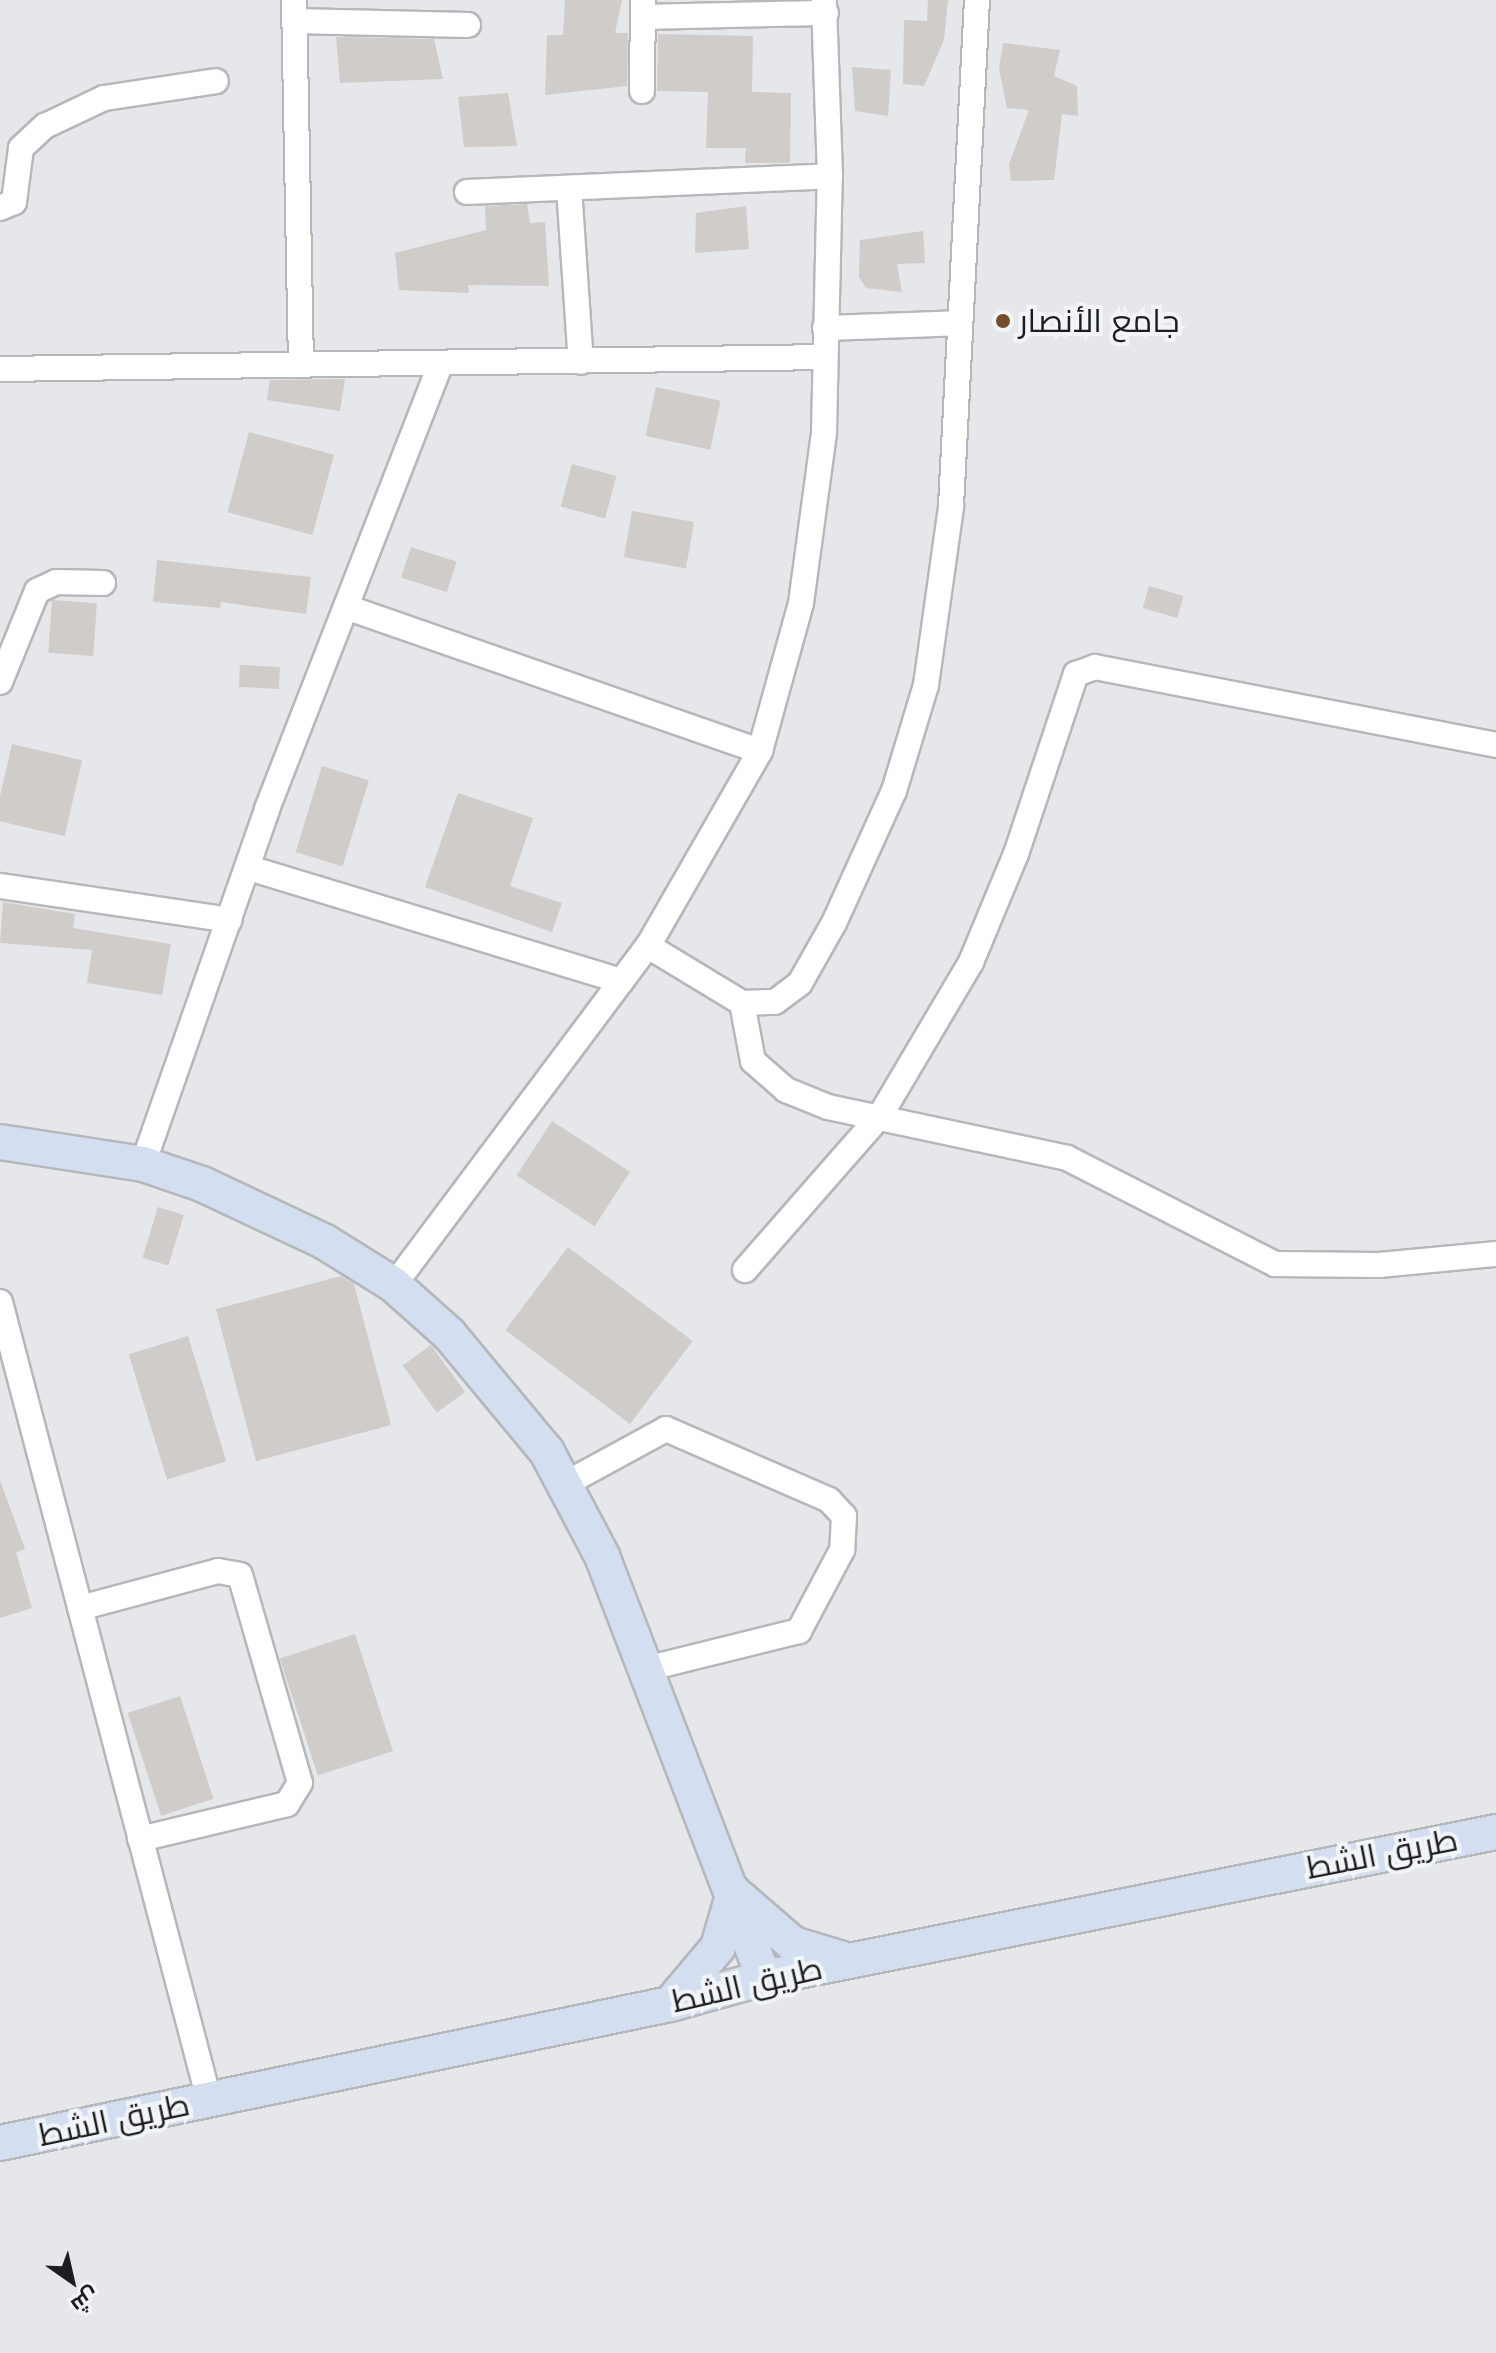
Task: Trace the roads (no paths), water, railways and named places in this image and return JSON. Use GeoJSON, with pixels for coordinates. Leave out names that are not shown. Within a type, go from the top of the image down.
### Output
{"type":"FeatureCollection","features":[{"type":"Feature","properties":{"kind":"main road"},"geometry":{"type":"LineString","coordinates":[[0,1142],[143,1164],[273,1214],[394,1285],[492,1381],[565,1484],[602,1556],[734,1891],[764,1978]]}},
{"type":"Feature","properties":{"kind":"main road","name":"طريق الشط"},"geometry":{"type":"LineString","coordinates":[[0,2143],[670,2004],[764,1978],[1496,1832]]}},
{"type":"Feature","properties":{"kind":"main road"},"geometry":{"type":"LineString","coordinates":[[734,1891],[793,1944],[850,1961]]}},
{"type":"Feature","properties":{"kind":"main road"},"geometry":{"type":"LineString","coordinates":[[670,2004],[718,1947],[734,1891]]}},
{"type":"Feature","properties":{"kind":"street"},"geometry":{"type":"LineString","coordinates":[[648,946],[742,1003],[775,1002],[800,983],[894,791],[926,685],[951,506],[977,0]]}},
{"type":"Feature","properties":{"kind":"street"},"geometry":{"type":"LineString","coordinates":[[394,1285],[648,946],[760,751],[792,649],[815,529],[824,357],[830,176],[825,7],[643,9],[642,91]]}},
{"type":"Feature","properties":{"kind":"street"},"geometry":{"type":"LineString","coordinates":[[301,363],[294,10],[468,25]]}},
{"type":"Feature","properties":{"kind":"street"},"geometry":{"type":"LineString","coordinates":[[0,208],[14,202],[21,148],[45,126],[104,98],[216,81]]}},
{"type":"Feature","properties":{"kind":"street"},"geometry":{"type":"LineString","coordinates":[[467,192],[830,176]]}},
{"type":"Feature","properties":{"kind":"street"},"geometry":{"type":"LineString","coordinates":[[569,188],[581,362]]}},
{"type":"Feature","properties":{"kind":"street"},"geometry":{"type":"LineString","coordinates":[[825,328],[959,323]]}},
{"type":"Feature","properties":{"kind":"street"},"geometry":{"type":"LineString","coordinates":[[0,369],[301,363],[440,366],[824,357]]}},
{"type":"Feature","properties":{"kind":"street"},"geometry":{"type":"LineString","coordinates":[[143,1164],[229,920],[440,366]]}},
{"type":"Feature","properties":{"kind":"street"},"geometry":{"type":"LineString","coordinates":[[0,682],[37,591],[56,582],[103,583]]}},
{"type":"Feature","properties":{"kind":"street"},"geometry":{"type":"LineString","coordinates":[[346,607],[760,751]]}},
{"type":"Feature","properties":{"kind":"street"},"geometry":{"type":"LineString","coordinates":[[745,1270],[880,1116],[971,962],[1016,854],[1076,674],[1095,667],[1496,745]]}},
{"type":"Feature","properties":{"kind":"street"},"geometry":{"type":"LineString","coordinates":[[249,868],[621,981]]}},
{"type":"Feature","properties":{"kind":"street"},"geometry":{"type":"LineString","coordinates":[[0,886],[229,920]]}},
{"type":"Feature","properties":{"kind":"street"},"geometry":{"type":"LineString","coordinates":[[742,1003],[747,1048],[763,1075],[815,1103],[1103,1171],[1183,1221],[1275,1264],[1364,1266],[1496,1254]]}},
{"type":"Feature","properties":{"kind":"street"},"geometry":{"type":"LineString","coordinates":[[0,1302],[209,2100]]}},
{"type":"Feature","properties":{"kind":"street"},"geometry":{"type":"LineString","coordinates":[[565,1484],[666,1429],[829,1500],[844,1516],[842,1550],[799,1631],[646,1669]]}},
{"type":"Feature","properties":{"kind":"street"},"geometry":{"type":"LineString","coordinates":[[80,1608],[218,1571],[240,1575],[300,1783],[287,1804],[140,1839]]}},
{"type":"Feature","properties":{"kind":"place","name":"جامع الأنصار"},"geometry":{"type":"Point","coordinates":[1003,321]}}]}
